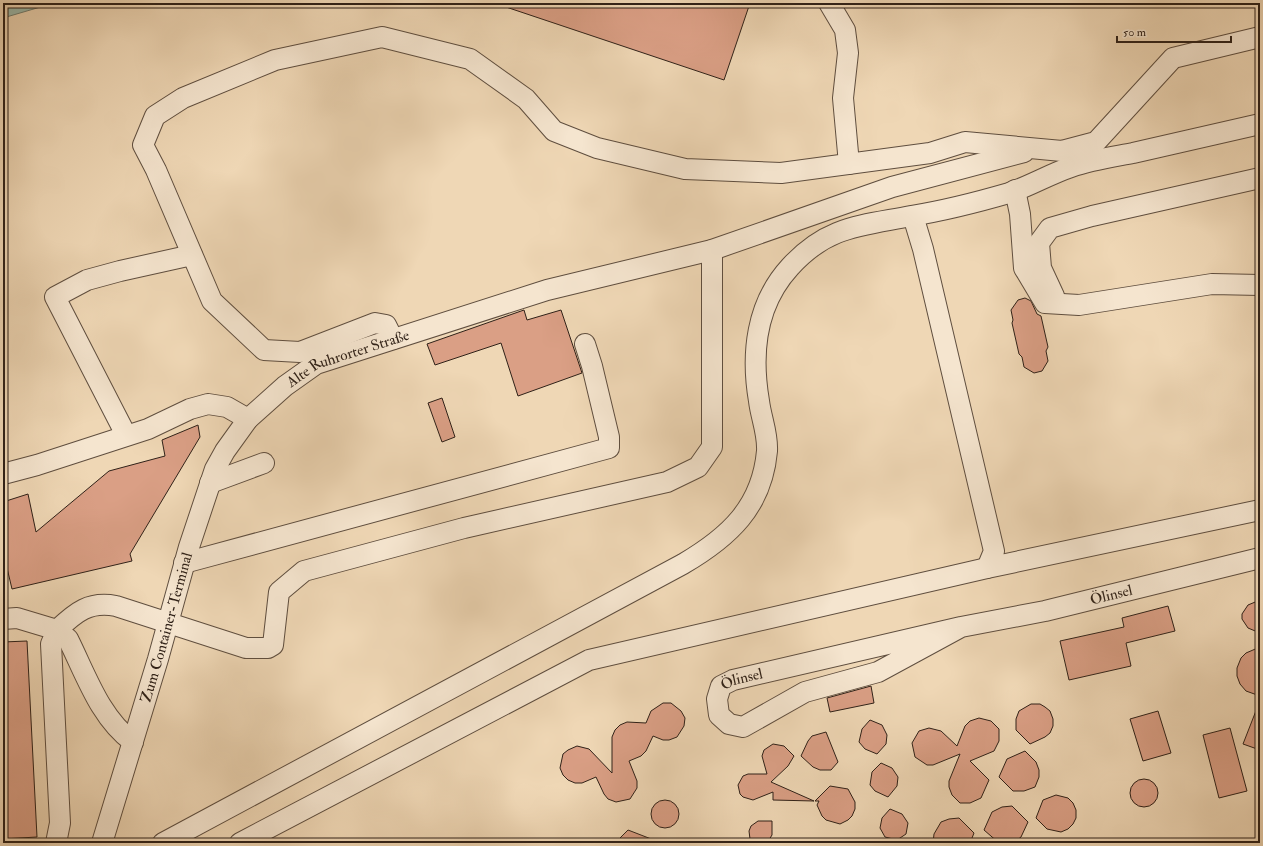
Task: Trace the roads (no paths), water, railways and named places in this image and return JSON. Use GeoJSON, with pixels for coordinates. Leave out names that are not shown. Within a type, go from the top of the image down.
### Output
{"type":"FeatureCollection","features":[{"type":"Feature","properties":{"kind":"street"},"geometry":{"type":"LineString","coordinates":[[829,3],[845,30],[848,53],[843,98],[849,164]]}},
{"type":"Feature","properties":{"kind":"street"},"geometry":{"type":"LineString","coordinates":[[393,339],[386,325],[375,323],[300,352],[264,350],[212,301],[156,170],[143,145],[155,116],[182,98],[275,60],[382,37],[470,59],[526,99],[554,131],[598,148],[685,169],[781,173],[930,153],[965,142],[1062,151],[1096,142],[1173,58],[1260,37]]}},
{"type":"Feature","properties":{"kind":"street"},"geometry":{"type":"LineString","coordinates":[[163,843],[683,564],[722,538],[753,500],[762,476],[767,450],[767,437],[759,404],[754,364],[759,327],[774,290],[788,268],[808,249],[838,231],[856,225],[913,216],[1016,190],[1071,167],[1260,124]]}},
{"type":"Feature","properties":{"kind":"street","name":"Alte Ruhrorter Straße"},"geometry":{"type":"LineString","coordinates":[[248,419],[285,386],[316,364],[547,290],[712,250],[892,187],[1040,149]]}},
{"type":"Feature","properties":{"kind":"street"},"geometry":{"type":"LineString","coordinates":[[1057,304],[1041,268],[1039,243],[1050,228],[1092,216],[1260,178]]}},
{"type":"Feature","properties":{"kind":"street"},"geometry":{"type":"LineString","coordinates":[[1016,190],[1020,214],[1024,268],[1045,303],[1079,305],[1212,284],[1260,285]]}},
{"type":"Feature","properties":{"kind":"street"},"geometry":{"type":"LineString","coordinates":[[913,216],[923,249],[994,551],[987,568]]}},
{"type":"Feature","properties":{"kind":"street"},"geometry":{"type":"LineString","coordinates":[[56,843],[60,823],[51,644],[57,630],[71,617],[86,608],[101,603],[136,611],[168,624],[246,648],[268,648],[273,645],[279,592],[304,571],[464,528],[667,482],[698,467],[712,447],[712,250]]}},
{"type":"Feature","properties":{"kind":"street"},"geometry":{"type":"LineString","coordinates":[[126,435],[55,297],[87,280],[192,255]]}},
{"type":"Feature","properties":{"kind":"street"},"geometry":{"type":"LineString","coordinates":[[184,563],[609,448],[609,437],[592,366],[585,344]]}},
{"type":"Feature","properties":{"kind":"street"},"geometry":{"type":"LineString","coordinates":[[3,474],[38,465],[148,429],[190,409],[208,404],[227,407],[248,419]]}},
{"type":"Feature","properties":{"kind":"street","name":"Zum Container-Terminal"},"geometry":{"type":"LineString","coordinates":[[102,843],[168,624],[184,563],[210,483],[215,469],[225,451],[248,419]]}},
{"type":"Feature","properties":{"kind":"street"},"geometry":{"type":"LineString","coordinates":[[210,483],[264,463]]}},
{"type":"Feature","properties":{"kind":"street"},"geometry":{"type":"LineString","coordinates":[[240,843],[589,660],[987,568],[1260,510]]}},
{"type":"Feature","properties":{"kind":"street","name":"Ölinsel"},"geometry":{"type":"LineString","coordinates":[[961,628],[878,672],[805,692],[743,727],[729,724],[719,715],[717,700],[721,686],[733,680],[961,628],[1044,611],[1260,558]]}},
{"type":"Feature","properties":{"kind":"street"},"geometry":{"type":"LineString","coordinates":[[3,619],[17,618],[57,630],[68,639],[107,716],[120,732],[133,742]]}}]}
